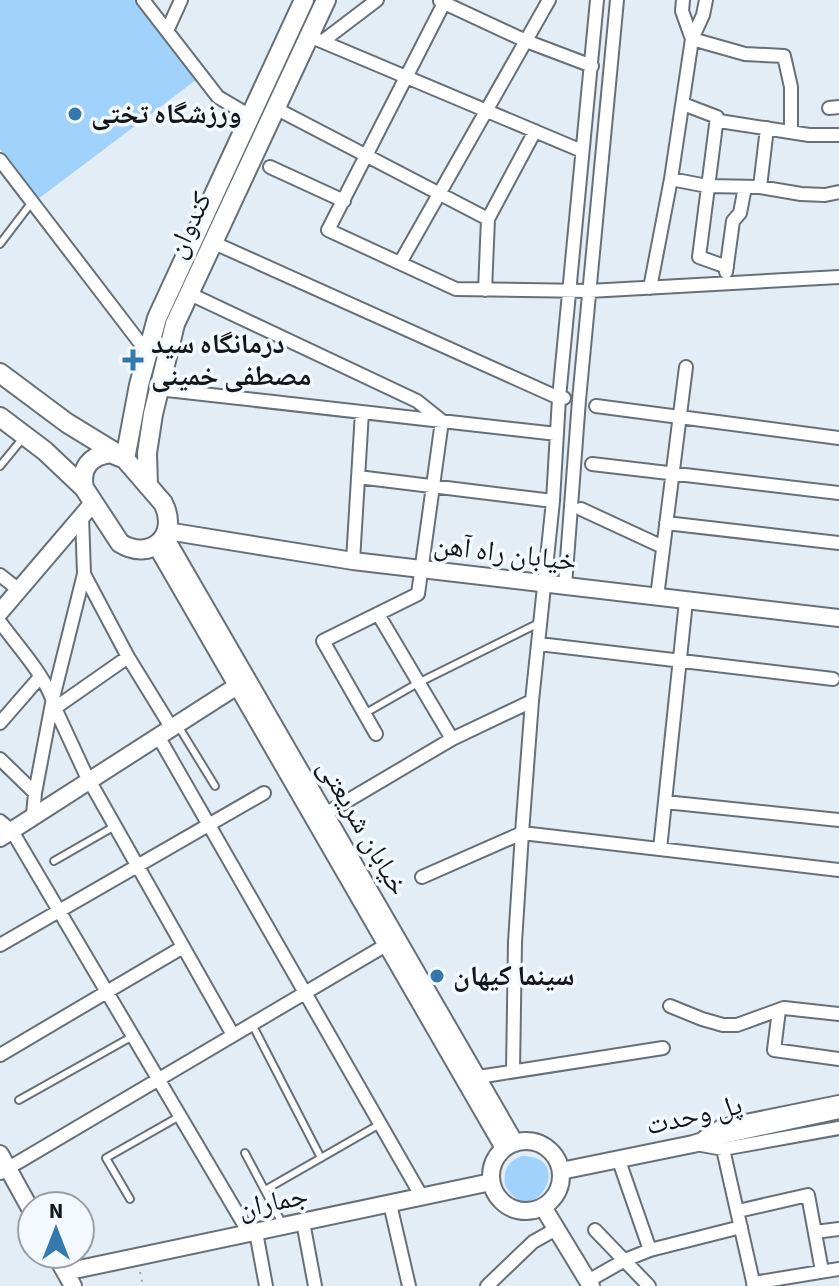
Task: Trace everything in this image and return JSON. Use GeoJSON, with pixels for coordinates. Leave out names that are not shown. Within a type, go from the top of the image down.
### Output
{"type":"FeatureCollection","features":[{"type":"Feature","properties":{"kind":"main road","name":"کندوان"},"geometry":{"type":"LineString","coordinates":[[122,457],[147,352],[170,285],[304,0]]}},
{"type":"Feature","properties":{"kind":"main road","name":"کندوان"},"geometry":{"type":"LineString","coordinates":[[148,486],[147,453],[158,389],[175,324],[275,108],[316,38],[326,0]]}},
{"type":"Feature","properties":{"kind":"main road"},"geometry":{"type":"LineString","coordinates":[[254,108],[275,108]]}},
{"type":"Feature","properties":{"kind":"main road"},"geometry":{"type":"LineString","coordinates":[[0,373],[67,423],[122,457],[167,512],[169,521],[162,538],[147,549],[137,550],[120,543],[45,451],[0,417]]}},
{"type":"Feature","properties":{"kind":"main road"},"geometry":{"type":"LineString","coordinates":[[86,502],[84,471],[94,458],[110,453],[122,457]]}},
{"type":"Feature","properties":{"kind":"street"},"geometry":{"type":"LineString","coordinates":[[143,0],[218,97],[254,108]]}},
{"type":"Feature","properties":{"kind":"street"},"geometry":{"type":"LineString","coordinates":[[167,31],[181,0]]}},
{"type":"Feature","properties":{"kind":"street"},"geometry":{"type":"LineString","coordinates":[[316,38],[377,0]]}},
{"type":"Feature","properties":{"kind":"street"},"geometry":{"type":"LineString","coordinates":[[400,263],[549,0]]}},
{"type":"Feature","properties":{"kind":"street"},"geometry":{"type":"LineString","coordinates":[[513,1071],[515,942],[532,701],[553,501],[559,398],[597,0]]}},
{"type":"Feature","properties":{"kind":"street"},"geometry":{"type":"LineString","coordinates":[[565,586],[579,400],[617,0]]}},
{"type":"Feature","properties":{"kind":"street"},"geometry":{"type":"LineString","coordinates":[[683,0],[682,11],[692,39]]}},
{"type":"Feature","properties":{"kind":"street"},"geometry":{"type":"LineString","coordinates":[[650,288],[671,179],[692,39],[706,0]]}},
{"type":"Feature","properties":{"kind":"street"},"geometry":{"type":"LineString","coordinates":[[592,66],[526,41],[441,2],[407,77],[328,230],[456,289],[570,292],[839,277]]}},
{"type":"Feature","properties":{"kind":"street"},"geometry":{"type":"LineString","coordinates":[[316,38],[582,151]]}},
{"type":"Feature","properties":{"kind":"street"},"geometry":{"type":"LineString","coordinates":[[692,39],[745,54],[784,56],[791,87],[791,132]]}},
{"type":"Feature","properties":{"kind":"street"},"geometry":{"type":"LineString","coordinates":[[683,104],[717,117],[719,121],[809,135],[839,135]]}},
{"type":"Feature","properties":{"kind":"street"},"geometry":{"type":"LineString","coordinates":[[275,108],[488,219]]}},
{"type":"Feature","properties":{"kind":"street"},"geometry":{"type":"LineString","coordinates":[[717,117],[699,257],[727,267]]}},
{"type":"Feature","properties":{"kind":"street"},"geometry":{"type":"LineString","coordinates":[[760,187],[767,128]]}},
{"type":"Feature","properties":{"kind":"street"},"geometry":{"type":"LineString","coordinates":[[485,290],[488,219],[535,131]]}},
{"type":"Feature","properties":{"kind":"street"},"geometry":{"type":"LineString","coordinates":[[0,160],[147,352]]}},
{"type":"Feature","properties":{"kind":"street"},"geometry":{"type":"LineString","coordinates":[[270,167],[344,201]]}},
{"type":"Feature","properties":{"kind":"street"},"geometry":{"type":"LineString","coordinates":[[671,179],[707,186],[760,187],[801,194],[839,192]]}},
{"type":"Feature","properties":{"kind":"street"},"geometry":{"type":"LineString","coordinates":[[725,283],[733,221],[740,213],[745,187]]}},
{"type":"Feature","properties":{"kind":"street"},"geometry":{"type":"LineString","coordinates":[[212,242],[559,398],[579,400]]}},
{"type":"Feature","properties":{"kind":"street"},"geometry":{"type":"LineString","coordinates":[[188,293],[417,401],[442,421]]}},
{"type":"Feature","properties":{"kind":"street"},"geometry":{"type":"LineString","coordinates":[[657,597],[686,367]]}},
{"type":"Feature","properties":{"kind":"street"},"geometry":{"type":"LineString","coordinates":[[158,389],[557,434]]}},
{"type":"Feature","properties":{"kind":"street"},"geometry":{"type":"LineString","coordinates":[[596,406],[839,438]]}},
{"type":"Feature","properties":{"kind":"street"},"geometry":{"type":"LineString","coordinates":[[353,561],[362,412]]}},
{"type":"Feature","properties":{"kind":"street"},"geometry":{"type":"LineString","coordinates":[[376,734],[323,641],[418,594],[442,421]]}},
{"type":"Feature","properties":{"kind":"street"},"geometry":{"type":"LineString","coordinates":[[592,464],[839,493]]}},
{"type":"Feature","properties":{"kind":"street"},"geometry":{"type":"LineString","coordinates":[[358,477],[553,501]]}},
{"type":"Feature","properties":{"kind":"street"},"geometry":{"type":"LineString","coordinates":[[33,815],[54,703],[84,574],[86,502]]}},
{"type":"Feature","properties":{"kind":"street"},"geometry":{"type":"LineString","coordinates":[[0,612],[86,502]]}},
{"type":"Feature","properties":{"kind":"street"},"geometry":{"type":"LineString","coordinates":[[581,509],[663,547]]}},
{"type":"Feature","properties":{"kind":"street"},"geometry":{"type":"LineString","coordinates":[[666,523],[839,543]]}},
{"type":"Feature","properties":{"kind":"street","name":"خیابان راه آهن"},"geometry":{"type":"LineString","coordinates":[[162,538],[839,618]]}},
{"type":"Feature","properties":{"kind":"street","name":"خیابان شریعتی"},"geometry":{"type":"LineString","coordinates":[[162,538],[237,686],[386,945],[510,1146]]}},
{"type":"Feature","properties":{"kind":"street","name":"خیابان شریعتی"},"geometry":{"type":"LineString","coordinates":[[162,538],[478,1077],[510,1146]]}},
{"type":"Feature","properties":{"kind":"street"},"geometry":{"type":"LineString","coordinates":[[84,574],[168,729],[208,825],[422,1197]]}},
{"type":"Feature","properties":{"kind":"street"},"geometry":{"type":"LineString","coordinates":[[0,575],[19,590]]}},
{"type":"Feature","properties":{"kind":"street"},"geometry":{"type":"LineString","coordinates":[[660,849],[686,601]]}},
{"type":"Feature","properties":{"kind":"street"},"geometry":{"type":"LineString","coordinates":[[378,614],[452,739]]}},
{"type":"Feature","properties":{"kind":"street"},"geometry":{"type":"LineString","coordinates":[[0,622],[40,677],[87,778],[233,1035]]}},
{"type":"Feature","properties":{"kind":"street"},"geometry":{"type":"LineString","coordinates":[[539,644],[833,679]]}},
{"type":"Feature","properties":{"kind":"street"},"geometry":{"type":"LineString","coordinates":[[54,703],[128,657]]}},
{"type":"Feature","properties":{"kind":"street"},"geometry":{"type":"LineString","coordinates":[[0,723],[40,677]]}},
{"type":"Feature","properties":{"kind":"street"},"geometry":{"type":"LineString","coordinates":[[237,686],[87,778],[33,815],[4,830],[59,911],[252,1233],[266,1286]]}},
{"type":"Feature","properties":{"kind":"street"},"geometry":{"type":"LineString","coordinates":[[325,814],[452,739],[532,701]]}},
{"type":"Feature","properties":{"kind":"street"},"geometry":{"type":"LineString","coordinates":[[0,759],[35,793]]}},
{"type":"Feature","properties":{"kind":"street"},"geometry":{"type":"LineString","coordinates":[[0,945],[264,793]]}},
{"type":"Feature","properties":{"kind":"street"},"geometry":{"type":"LineString","coordinates":[[665,802],[839,820]]}},
{"type":"Feature","properties":{"kind":"street"},"geometry":{"type":"LineString","coordinates":[[422,877],[522,833],[839,870]]}},
{"type":"Feature","properties":{"kind":"street"},"geometry":{"type":"LineString","coordinates":[[18,1190],[3,1165],[158,1079],[386,945]]}},
{"type":"Feature","properties":{"kind":"street"},"geometry":{"type":"LineString","coordinates":[[0,1055],[183,947]]}},
{"type":"Feature","properties":{"kind":"street"},"geometry":{"type":"LineString","coordinates":[[670,1006],[723,1025],[737,1025],[784,1008],[839,1014]]}},
{"type":"Feature","properties":{"kind":"street"},"geometry":{"type":"LineString","coordinates":[[779,1010],[774,1050],[839,1059]]}},
{"type":"Feature","properties":{"kind":"street"},"geometry":{"type":"LineString","coordinates":[[478,1077],[663,1048]]}},
{"type":"Feature","properties":{"kind":"street"},"geometry":{"type":"LineString","coordinates":[[693,1144],[721,1126],[839,1102]]}},
{"type":"Feature","properties":{"kind":"street","name":"پل وحدت"},"geometry":{"type":"LineString","coordinates":[[561,1171],[839,1110]]}},
{"type":"Feature","properties":{"kind":"street"},"geometry":{"type":"LineString","coordinates":[[693,1144],[723,1149],[839,1128]]}},
{"type":"Feature","properties":{"kind":"street"},"geometry":{"type":"LineString","coordinates":[[527,1141],[550,1150],[561,1171],[558,1192],[552,1201],[532,1211],[511,1208],[502,1202],[491,1182],[493,1164],[498,1155],[510,1146],[527,1141]]}},
{"type":"Feature","properties":{"kind":"street"},"geometry":{"type":"LineString","coordinates":[[723,1149],[753,1284],[839,1269]]}},
{"type":"Feature","properties":{"kind":"street"},"geometry":{"type":"LineString","coordinates":[[618,1158],[650,1250]]}},
{"type":"Feature","properties":{"kind":"street","name":"جماران"},"geometry":{"type":"LineString","coordinates":[[69,1279],[137,1257],[491,1182]]}},
{"type":"Feature","properties":{"kind":"street"},"geometry":{"type":"LineString","coordinates":[[738,1211],[808,1195],[822,1271]]}},
{"type":"Feature","properties":{"kind":"street"},"geometry":{"type":"LineString","coordinates":[[390,1204],[409,1286]]}},
{"type":"Feature","properties":{"kind":"street"},"geometry":{"type":"LineString","coordinates":[[543,1207],[587,1284],[625,1260],[650,1250],[741,1227]]}},
{"type":"Feature","properties":{"kind":"street"},"geometry":{"type":"LineString","coordinates":[[303,1222],[315,1286]]}},
{"type":"Feature","properties":{"kind":"street"},"geometry":{"type":"LineString","coordinates":[[487,1286],[533,1242],[556,1229]]}},
{"type":"Feature","properties":{"kind":"street"},"geometry":{"type":"LineString","coordinates":[[815,1232],[839,1229]]}},
{"type":"Feature","properties":{"kind":"street"},"geometry":{"type":"LineString","coordinates":[[595,1230],[649,1286]]}},
{"type":"Feature","properties":{"kind":"lane"},"geometry":{"type":"LineString","coordinates":[[0,244],[32,202]]}},
{"type":"Feature","properties":{"kind":"lane"},"geometry":{"type":"LineString","coordinates":[[0,466],[25,435]]}},
{"type":"Feature","properties":{"kind":"lane"},"geometry":{"type":"LineString","coordinates":[[364,714],[418,683],[541,622]]}},
{"type":"Feature","properties":{"kind":"lane"},"geometry":{"type":"LineString","coordinates":[[168,729],[215,786]]}},
{"type":"Feature","properties":{"kind":"lane"},"geometry":{"type":"LineString","coordinates":[[54,861],[115,826]]}},
{"type":"Feature","properties":{"kind":"lane"},"geometry":{"type":"LineString","coordinates":[[252,1024],[321,1158]]}},
{"type":"Feature","properties":{"kind":"lane"},"geometry":{"type":"LineString","coordinates":[[19,1100],[133,1036]]}},
{"type":"Feature","properties":{"kind":"lane"},"geometry":{"type":"LineString","coordinates":[[130,1199],[106,1158],[180,1116]]}},
{"type":"Feature","properties":{"kind":"lane"},"geometry":{"type":"LineString","coordinates":[[265,1190],[380,1124]]}},
{"type":"Feature","properties":{"kind":"lane"},"geometry":{"type":"LineString","coordinates":[[245,1153],[283,1226]]}},
{"type":"Feature","properties":{"kind":"path"},"geometry":{"type":"LineString","coordinates":[[137,1257],[143,1286]]}},
{"type":"Feature","properties":{"kind":"shaded area","name":"ورزشگاه تختی"},"geometry":{"type":"Polygon","coordinates":[[[0,0],[135,0],[196,80],[38,199],[0,149],[0,0]]]}},
{"type":"Feature","properties":{"kind":"shaded area"},"geometry":{"type":"Polygon","coordinates":[[[522,1156],[539,1159],[547,1168],[549,1178],[537,1198],[527,1202],[516,1198],[505,1185],[508,1167],[522,1156]]]}},
{"type":"Feature","properties":{"kind":"place","name":"ورزشگاه تختی"},"geometry":{"type":"Point","coordinates":[75,114]}},
{"type":"Feature","properties":{"kind":"place","name":"درمانگاه سید مصطفی خمینی"},"geometry":{"type":"Point","coordinates":[133,360]}},
{"type":"Feature","properties":{"kind":"place","name":"سینما کیهان"},"geometry":{"type":"Point","coordinates":[437,976]}}]}
